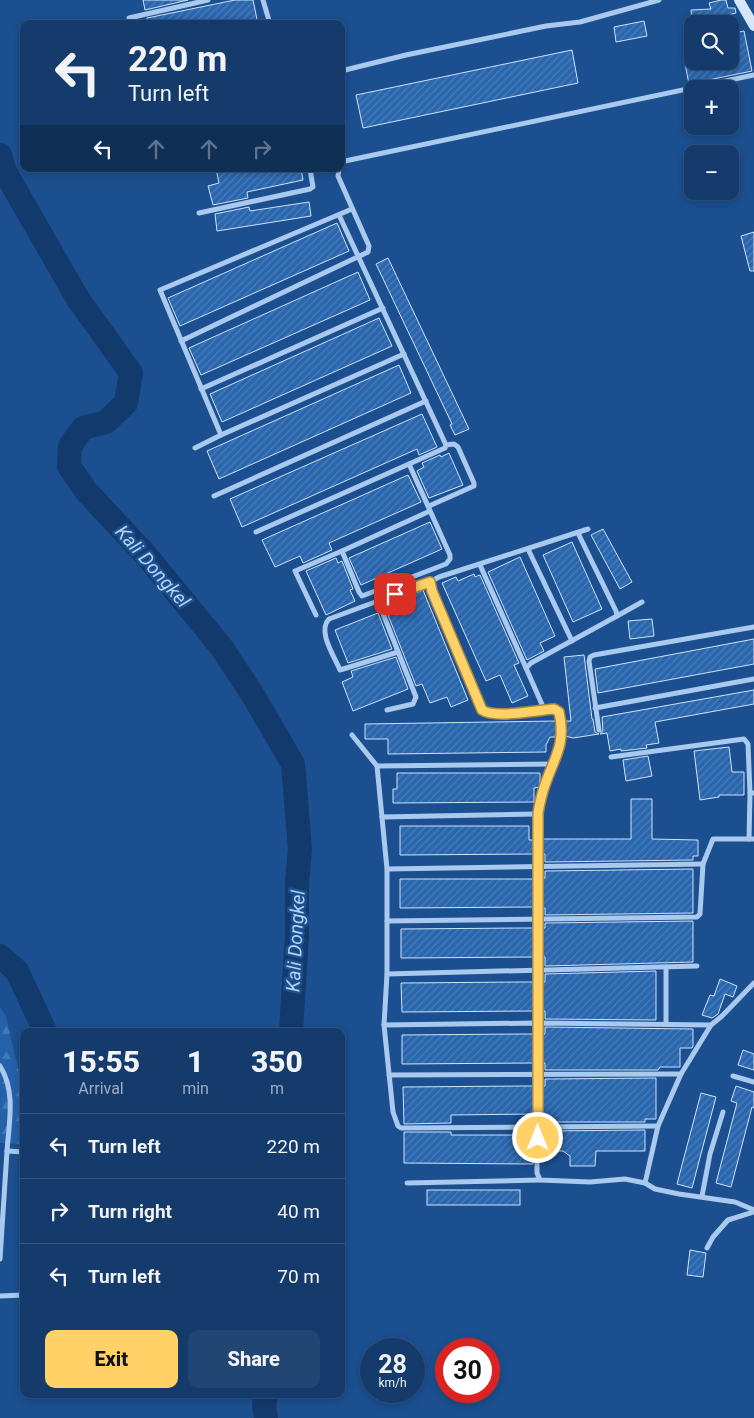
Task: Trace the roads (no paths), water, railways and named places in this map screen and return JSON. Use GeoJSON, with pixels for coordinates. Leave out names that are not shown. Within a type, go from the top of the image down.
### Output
{"type":"FeatureCollection","features":[{"type":"Feature","properties":{"kind":"street"},"geometry":{"type":"LineString","coordinates":[[129,18],[208,0]]}},
{"type":"Feature","properties":{"kind":"street"},"geometry":{"type":"LineString","coordinates":[[263,0],[269,20]]}},
{"type":"Feature","properties":{"kind":"street"},"geometry":{"type":"LineString","coordinates":[[345,70],[406,55],[546,26],[580,22],[659,0]]}},
{"type":"Feature","properties":{"kind":"street"},"geometry":{"type":"LineString","coordinates":[[739,0],[754,26]]}},
{"type":"Feature","properties":{"kind":"street"},"geometry":{"type":"LineString","coordinates":[[345,160],[754,75]]}},
{"type":"Feature","properties":{"kind":"street"},"geometry":{"type":"LineString","coordinates":[[199,213],[310,189],[313,187],[311,172]]}},
{"type":"Feature","properties":{"kind":"street"},"geometry":{"type":"LineString","coordinates":[[181,341],[370,250],[338,176],[339,172]]}},
{"type":"Feature","properties":{"kind":"street"},"geometry":{"type":"LineString","coordinates":[[221,435],[160,293],[162,289],[352,209]]}},
{"type":"Feature","properties":{"kind":"street"},"geometry":{"type":"LineString","coordinates":[[339,215],[360,256],[446,445]]}},
{"type":"Feature","properties":{"kind":"street"},"geometry":{"type":"LineString","coordinates":[[201,389],[383,308]]}},
{"type":"Feature","properties":{"kind":"street"},"geometry":{"type":"LineString","coordinates":[[195,448],[404,354]]}},
{"type":"Feature","properties":{"kind":"street"},"geometry":{"type":"LineString","coordinates":[[214,496],[426,401]]}},
{"type":"Feature","properties":{"kind":"street"},"geometry":{"type":"LineString","coordinates":[[256,532],[445,448],[446,445],[454,444],[458,447],[474,486],[342,551],[295,571],[316,615]]}},
{"type":"Feature","properties":{"kind":"street"},"geometry":{"type":"LineString","coordinates":[[342,551],[362,596],[446,564],[450,559],[450,555],[410,464]]}},
{"type":"Feature","properties":{"kind":"street"},"geometry":{"type":"LineString","coordinates":[[398,652],[340,670],[324,633],[325,623],[330,618],[430,582],[439,577],[588,529]]}},
{"type":"Feature","properties":{"kind":"street"},"geometry":{"type":"LineString","coordinates":[[578,533],[616,611],[616,616]]}},
{"type":"Feature","properties":{"kind":"street"},"geometry":{"type":"LineString","coordinates":[[528,549],[572,641]]}},
{"type":"Feature","properties":{"kind":"street"},"geometry":{"type":"LineString","coordinates":[[480,565],[544,710]]}},
{"type":"Feature","properties":{"kind":"street"},"geometry":{"type":"LineString","coordinates":[[430,582],[432,591],[482,710],[488,713],[504,714],[554,709],[559,712],[561,722],[560,748],[543,791],[538,814],[537,1173],[540,1180]]}},
{"type":"Feature","properties":{"kind":"street"},"geometry":{"type":"LineString","coordinates":[[378,601],[416,697],[413,704],[387,710]]}},
{"type":"Feature","properties":{"kind":"street"},"geometry":{"type":"LineString","coordinates":[[526,668],[531,663],[642,602]]}},
{"type":"Feature","properties":{"kind":"street"},"geometry":{"type":"LineString","coordinates":[[599,730],[590,657],[754,626]]}},
{"type":"Feature","properties":{"kind":"street"},"geometry":{"type":"LineString","coordinates":[[595,708],[754,679]]}},
{"type":"Feature","properties":{"kind":"street"},"geometry":{"type":"LineString","coordinates":[[352,735],[377,766],[387,869],[387,974],[384,1025],[393,1112],[398,1126],[401,1128],[658,1126]]}},
{"type":"Feature","properties":{"kind":"street"},"geometry":{"type":"LineString","coordinates":[[386,921],[697,916],[700,914],[703,864],[714,838],[751,839],[752,793],[748,744],[744,739],[611,757]]}},
{"type":"Feature","properties":{"kind":"street"},"geometry":{"type":"LineString","coordinates":[[377,766],[553,764]]}},
{"type":"Feature","properties":{"kind":"street"},"geometry":{"type":"LineString","coordinates":[[382,818],[538,814]]}},
{"type":"Feature","properties":{"kind":"street"},"geometry":{"type":"LineString","coordinates":[[387,869],[703,864]]}},
{"type":"Feature","properties":{"kind":"street"},"geometry":{"type":"LineString","coordinates":[[387,974],[697,966]]}},
{"type":"Feature","properties":{"kind":"street"},"geometry":{"type":"LineString","coordinates":[[666,967],[666,1024]]}},
{"type":"Feature","properties":{"kind":"street"},"geometry":{"type":"LineString","coordinates":[[644,1183],[658,1126],[681,1074],[711,1025],[754,983]]}},
{"type":"Feature","properties":{"kind":"street"},"geometry":{"type":"LineString","coordinates":[[384,1025],[538,1023],[711,1025]]}},
{"type":"Feature","properties":{"kind":"street"},"geometry":{"type":"LineString","coordinates":[[0,1066],[8,1084],[10,1097],[0,1259]]}},
{"type":"Feature","properties":{"kind":"street"},"geometry":{"type":"LineString","coordinates":[[389,1075],[681,1074]]}},
{"type":"Feature","properties":{"kind":"street"},"geometry":{"type":"LineString","coordinates":[[733,1076],[754,1082]]}},
{"type":"Feature","properties":{"kind":"street"},"geometry":{"type":"LineString","coordinates":[[702,1196],[710,1154],[724,1112]]}},
{"type":"Feature","properties":{"kind":"street"},"geometry":{"type":"LineString","coordinates":[[7,1151],[20,1152]]}},
{"type":"Feature","properties":{"kind":"street"},"geometry":{"type":"LineString","coordinates":[[407,1184],[540,1180],[590,1182],[625,1179],[678,1194],[735,1202],[754,1211]]}},
{"type":"Feature","properties":{"kind":"street"},"geometry":{"type":"LineString","coordinates":[[707,1248],[713,1237],[728,1220],[754,1211]]}},
{"type":"Feature","properties":{"kind":"street"},"geometry":{"type":"LineString","coordinates":[[0,1296],[20,1295]]}},
{"type":"Feature","properties":{"kind":"waterway","name":"Kali Dongkel"},"geometry":{"type":"LineString","coordinates":[[0,155],[4,170],[78,299],[131,373],[126,403],[106,422],[83,428],[70,446],[69,466],[86,491],[145,554],[222,648],[254,697],[293,764],[300,849],[291,1028]]}},
{"type":"Feature","properties":{"kind":"waterway"},"geometry":{"type":"LineString","coordinates":[[0,956],[17,971],[44,1028]]}},
{"type":"Feature","properties":{"kind":"waterway","name":"Kali Dongkel"},"geometry":{"type":"LineString","coordinates":[[265,1398],[264,1405],[266,1418]]}}]}
